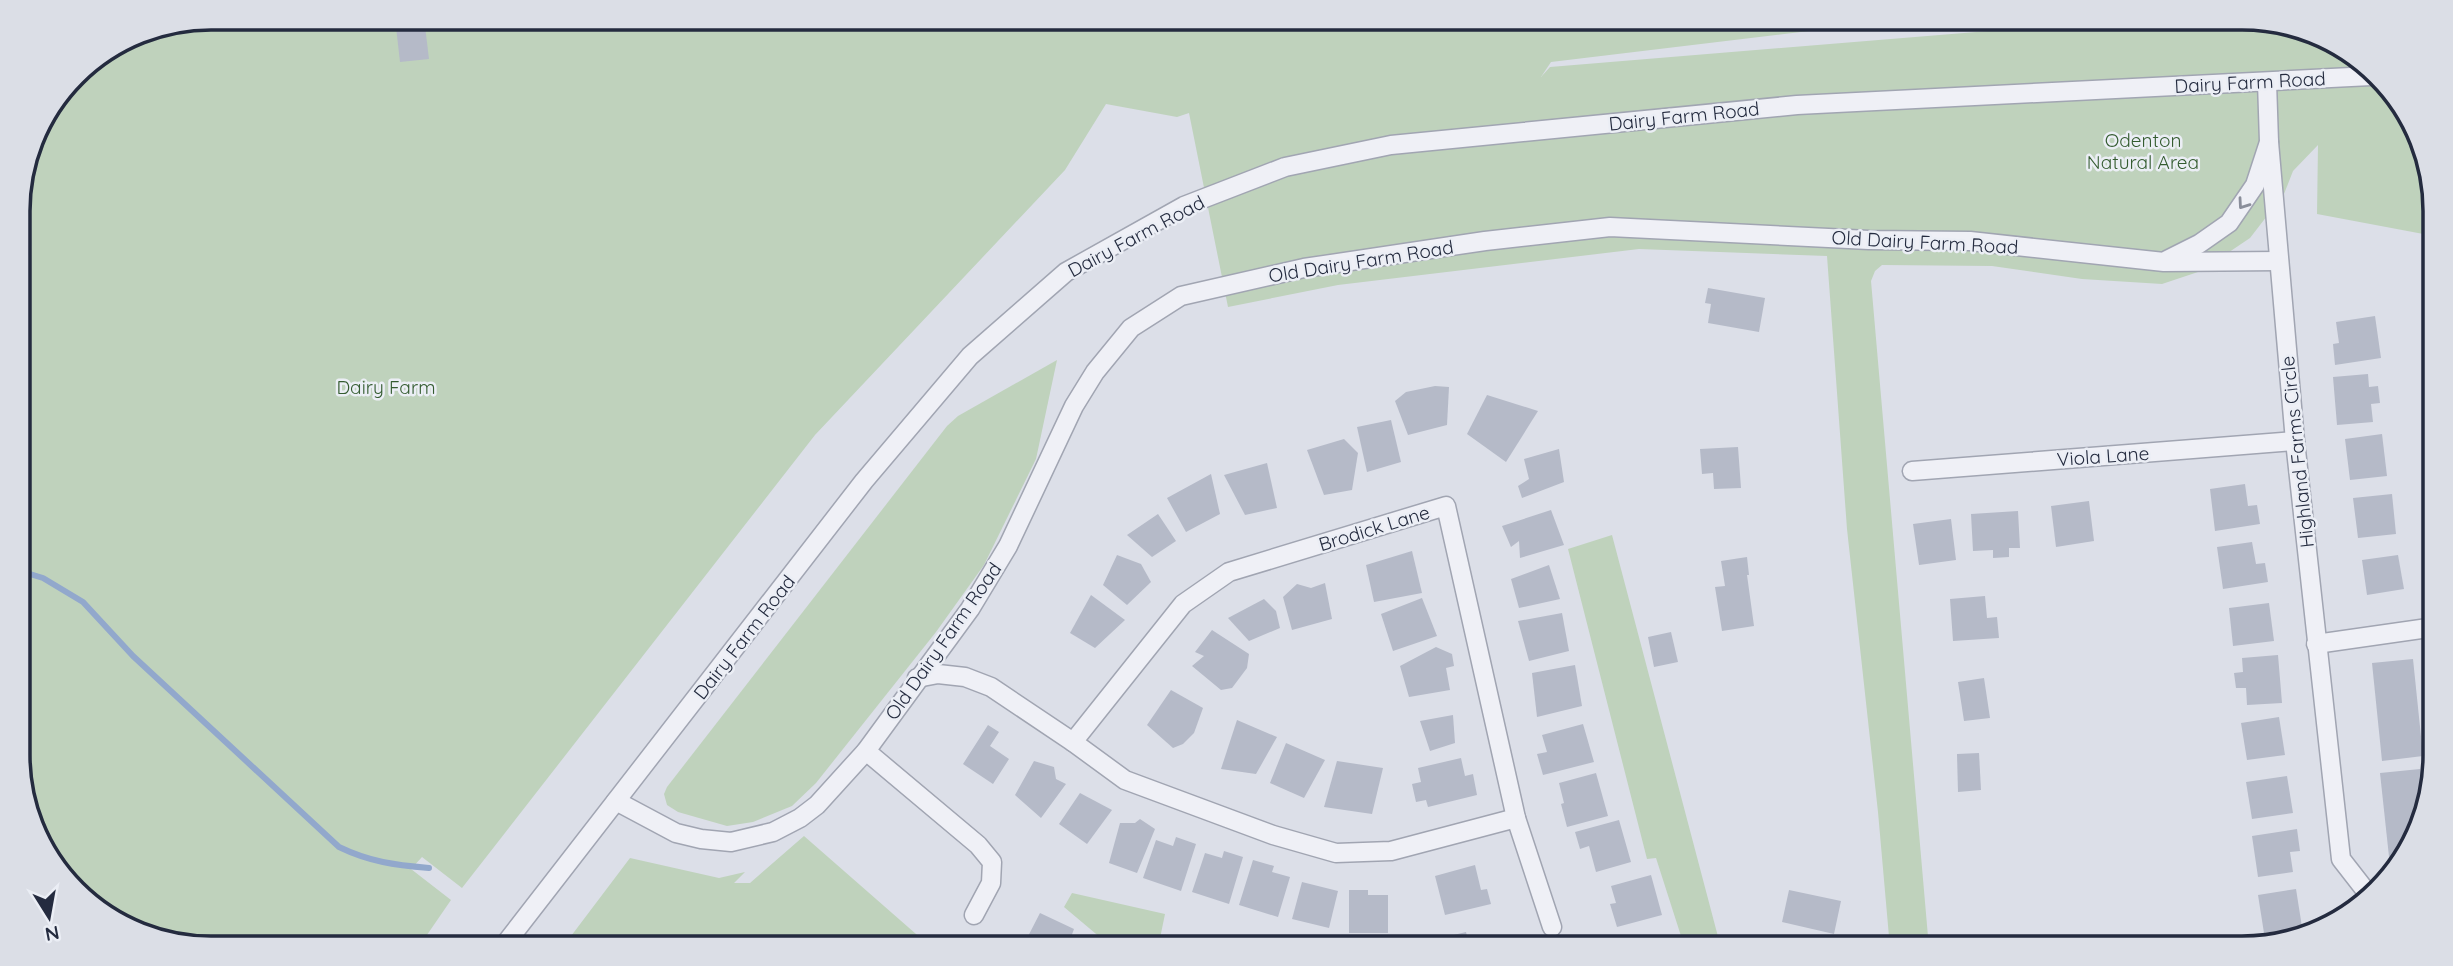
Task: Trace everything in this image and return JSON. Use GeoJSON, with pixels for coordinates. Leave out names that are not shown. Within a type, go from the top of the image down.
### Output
{"type":"FeatureCollection","features":[{"type":"Feature","properties":{"kind":"street","name":"Dairy Farm Road"},"geometry":{"type":"LineString","coordinates":[[511,936],[864,481],[970,356],[1066,272],[1184,206],[1285,167],[1391,145],[1797,105],[2362,76]]}},
{"type":"Feature","properties":{"kind":"street"},"geometry":{"type":"LineString","coordinates":[[2164,262],[2199,244],[2229,223],[2255,185],[2269,142],[2267,82]]}},
{"type":"Feature","properties":{"kind":"street","name":"Highland Farms Circle"},"geometry":{"type":"LineString","coordinates":[[2269,142],[2295,441],[2341,859],[2363,889]]}},
{"type":"Feature","properties":{"kind":"street","name":"Old Dairy Farm Road"},"geometry":{"type":"LineString","coordinates":[[617,802],[676,833],[732,842],[773,832],[800,818],[817,805],[866,751],[970,608],[1008,545],[1074,406],[1095,372],[1130,328],[1181,296],[1304,268],[1485,241],[1610,227],[1869,240],[1970,241],[2164,262]]}},
{"type":"Feature","properties":{"kind":"street"},"geometry":{"type":"LineString","coordinates":[[2164,262],[2278,261]]}},
{"type":"Feature","properties":{"kind":"street","name":"Viola Lane"},"geometry":{"type":"LineString","coordinates":[[1912,471],[2295,441]]}},
{"type":"Feature","properties":{"kind":"street","name":"Brodick Lane"},"geometry":{"type":"LineString","coordinates":[[1073,741],[1183,604],[1229,572],[1446,506],[1516,818],[1552,927]]}},
{"type":"Feature","properties":{"kind":"street"},"geometry":{"type":"LineString","coordinates":[[2316,644],[2423,628]]}},
{"type":"Feature","properties":{"kind":"street"},"geometry":{"type":"LineString","coordinates":[[917,678],[938,674],[965,677],[990,687],[1073,741],[1125,780],[1273,835],[1336,853],[1391,851],[1516,818]]}},
{"type":"Feature","properties":{"kind":"street"},"geometry":{"type":"LineString","coordinates":[[866,751],[978,845],[992,862],[991,883],[974,915]]}},
{"type":"Feature","properties":{"kind":"green space","name":"Dairy Farm"},"geometry":{"type":"Polygon","coordinates":[[[199,30],[1818,30],[1551,62],[1541,77],[1550,67],[2000,30],[2266,31],[2300,39],[2322,48],[2361,75],[2386,101],[2399,120],[2417,164],[2422,187],[2423,234],[2317,214],[2318,145],[2293,171],[2284,194],[2250,238],[2201,271],[2162,284],[2082,279],[1992,266],[1882,265],[1875,271],[1871,281],[1928,936],[1889,936],[1847,529],[1827,256],[1639,249],[1338,285],[1228,307],[1189,113],[1177,117],[1106,104],[1065,170],[815,435],[462,888],[422,857],[411,869],[451,900],[426,936],[187,935],[153,927],[110,906],[75,874],[60,856],[39,813],[30,767],[31,187],[48,131],[67,101],[101,67],[120,54],[164,36],[199,30]]]}},
{"type":"Feature","properties":{"kind":"green space"},"geometry":{"type":"Polygon","coordinates":[[[1057,360],[1036,459],[984,565],[936,632],[816,783],[792,806],[753,822],[727,826],[678,812],[667,805],[664,794],[667,787],[947,426],[958,416],[1057,360]]]}},
{"type":"Feature","properties":{"kind":"green space"},"geometry":{"type":"Polygon","coordinates":[[[1612,535],[1718,936],[1681,936],[1656,858],[1647,859],[1568,549],[1612,535]]]}},
{"type":"Feature","properties":{"kind":"green space"},"geometry":{"type":"Polygon","coordinates":[[[804,836],[918,936],[571,936],[630,858],[719,878],[745,872],[734,883],[750,883],[804,836]]]}},
{"type":"Feature","properties":{"kind":"green space"},"geometry":{"type":"Polygon","coordinates":[[[1072,893],[1165,914],[1160,936],[1098,936],[1064,907],[1072,893]]]}},
{"type":"Feature","properties":{"kind":"building"},"geometry":{"type":"Polygon","coordinates":[[[396,30],[425,30],[429,59],[400,62],[396,30]]]}},
{"type":"Feature","properties":{"kind":"building"},"geometry":{"type":"Polygon","coordinates":[[[1708,288],[1765,298],[1759,332],[1708,323],[1711,304],[1705,303],[1708,288]]]}},
{"type":"Feature","properties":{"kind":"building"},"geometry":{"type":"Polygon","coordinates":[[[2375,316],[2381,358],[2335,365],[2333,344],[2339,343],[2336,322],[2375,316]]]}},
{"type":"Feature","properties":{"kind":"building"},"geometry":{"type":"Polygon","coordinates":[[[2368,374],[2369,387],[2378,386],[2380,403],[2371,404],[2373,422],[2337,425],[2333,377],[2368,374]]]}},
{"type":"Feature","properties":{"kind":"building"},"geometry":{"type":"Polygon","coordinates":[[[1435,386],[1449,387],[1447,425],[1408,435],[1395,401],[1406,392],[1435,386]]]}},
{"type":"Feature","properties":{"kind":"building"},"geometry":{"type":"Polygon","coordinates":[[[1487,395],[1538,411],[1506,462],[1467,434],[1487,395]]]}},
{"type":"Feature","properties":{"kind":"building"},"geometry":{"type":"Polygon","coordinates":[[[1391,420],[1401,462],[1367,472],[1357,427],[1391,420]]]}},
{"type":"Feature","properties":{"kind":"building"},"geometry":{"type":"Polygon","coordinates":[[[2382,434],[2387,476],[2350,480],[2345,439],[2382,434]]]}},
{"type":"Feature","properties":{"kind":"building"},"geometry":{"type":"Polygon","coordinates":[[[1344,439],[1358,453],[1352,490],[1324,495],[1307,450],[1344,439]]]}},
{"type":"Feature","properties":{"kind":"building"},"geometry":{"type":"Polygon","coordinates":[[[1738,447],[1741,488],[1714,489],[1713,473],[1702,474],[1700,449],[1738,447]]]}},
{"type":"Feature","properties":{"kind":"building"},"geometry":{"type":"Polygon","coordinates":[[[1559,449],[1564,482],[1522,498],[1518,486],[1529,479],[1524,459],[1559,449]]]}},
{"type":"Feature","properties":{"kind":"building"},"geometry":{"type":"Polygon","coordinates":[[[1267,463],[1277,508],[1245,515],[1224,475],[1267,463]]]}},
{"type":"Feature","properties":{"kind":"building"},"geometry":{"type":"Polygon","coordinates":[[[1211,474],[1220,514],[1186,532],[1167,498],[1211,474]]]}},
{"type":"Feature","properties":{"kind":"building"},"geometry":{"type":"Polygon","coordinates":[[[2245,484],[2248,506],[2257,505],[2260,524],[2215,531],[2210,489],[2245,484]]]}},
{"type":"Feature","properties":{"kind":"building"},"geometry":{"type":"Polygon","coordinates":[[[2392,494],[2396,534],[2358,538],[2353,498],[2392,494]]]}},
{"type":"Feature","properties":{"kind":"building"},"geometry":{"type":"Polygon","coordinates":[[[2089,501],[2094,541],[2056,547],[2051,506],[2089,501]]]}},
{"type":"Feature","properties":{"kind":"building"},"geometry":{"type":"Polygon","coordinates":[[[1551,510],[1564,545],[1520,558],[1519,541],[1511,547],[1502,526],[1551,510]]]}},
{"type":"Feature","properties":{"kind":"building"},"geometry":{"type":"Polygon","coordinates":[[[2018,511],[2020,548],[2009,548],[2009,557],[1993,558],[1993,550],[1973,551],[1971,514],[2018,511]]]}},
{"type":"Feature","properties":{"kind":"building"},"geometry":{"type":"Polygon","coordinates":[[[1158,514],[1176,541],[1152,557],[1127,535],[1158,514]]]}},
{"type":"Feature","properties":{"kind":"building"},"geometry":{"type":"Polygon","coordinates":[[[1951,519],[1956,560],[1919,565],[1913,524],[1951,519]]]}},
{"type":"Feature","properties":{"kind":"building"},"geometry":{"type":"Polygon","coordinates":[[[2252,542],[2256,564],[2265,563],[2268,582],[2223,589],[2217,547],[2252,542]]]}},
{"type":"Feature","properties":{"kind":"building"},"geometry":{"type":"Polygon","coordinates":[[[1412,551],[1422,593],[1374,602],[1366,565],[1412,551]]]}},
{"type":"Feature","properties":{"kind":"building"},"geometry":{"type":"Polygon","coordinates":[[[1117,555],[1141,564],[1151,582],[1127,605],[1103,585],[1117,555]]]}},
{"type":"Feature","properties":{"kind":"building"},"geometry":{"type":"Polygon","coordinates":[[[2398,555],[2404,589],[2367,595],[2362,560],[2398,555]]]}},
{"type":"Feature","properties":{"kind":"building"},"geometry":{"type":"Polygon","coordinates":[[[1747,557],[1754,626],[1722,631],[1715,587],[1725,586],[1721,561],[1747,557]]]}},
{"type":"Feature","properties":{"kind":"building"},"geometry":{"type":"Polygon","coordinates":[[[1549,565],[1560,599],[1519,608],[1511,579],[1549,565]]]}},
{"type":"Feature","properties":{"kind":"building"},"geometry":{"type":"Polygon","coordinates":[[[1325,583],[1332,619],[1292,630],[1283,597],[1297,584],[1311,588],[1325,583]]]}},
{"type":"Feature","properties":{"kind":"building"},"geometry":{"type":"Polygon","coordinates":[[[1091,595],[1125,620],[1095,648],[1070,633],[1091,595]]]}},
{"type":"Feature","properties":{"kind":"building"},"geometry":{"type":"Polygon","coordinates":[[[1985,596],[1987,618],[1997,617],[1999,638],[1953,641],[1950,599],[1985,596]]]}},
{"type":"Feature","properties":{"kind":"building"},"geometry":{"type":"Polygon","coordinates":[[[1422,598],[1437,636],[1393,651],[1381,614],[1422,598]]]}},
{"type":"Feature","properties":{"kind":"building"},"geometry":{"type":"Polygon","coordinates":[[[1264,599],[1276,611],[1280,628],[1249,641],[1228,618],[1264,599]]]}},
{"type":"Feature","properties":{"kind":"building"},"geometry":{"type":"Polygon","coordinates":[[[2269,603],[2274,641],[2233,646],[2229,608],[2269,603]]]}},
{"type":"Feature","properties":{"kind":"building"},"geometry":{"type":"Polygon","coordinates":[[[1562,613],[1569,651],[1529,661],[1518,621],[1562,613]]]}},
{"type":"Feature","properties":{"kind":"building"},"geometry":{"type":"Polygon","coordinates":[[[1212,630],[1249,654],[1247,668],[1232,688],[1221,690],[1192,666],[1204,656],[1195,652],[1212,630]]]}},
{"type":"Feature","properties":{"kind":"building"},"geometry":{"type":"Polygon","coordinates":[[[1671,632],[1678,662],[1654,667],[1648,637],[1671,632]]]}},
{"type":"Feature","properties":{"kind":"building"},"geometry":{"type":"Polygon","coordinates":[[[1436,647],[1452,654],[1454,666],[1446,668],[1450,690],[1409,697],[1400,666],[1436,647]]]}},
{"type":"Feature","properties":{"kind":"building"},"geometry":{"type":"Polygon","coordinates":[[[2278,655],[2282,703],[2247,705],[2246,688],[2236,688],[2234,673],[2243,672],[2242,658],[2278,655]]]}},
{"type":"Feature","properties":{"kind":"building"},"geometry":{"type":"Polygon","coordinates":[[[2413,659],[2423,756],[2382,761],[2372,663],[2413,659]]]}},
{"type":"Feature","properties":{"kind":"building"},"geometry":{"type":"Polygon","coordinates":[[[1575,665],[1582,706],[1537,717],[1532,673],[1575,665]]]}},
{"type":"Feature","properties":{"kind":"building"},"geometry":{"type":"Polygon","coordinates":[[[1984,678],[1990,718],[1964,721],[1958,682],[1984,678]]]}},
{"type":"Feature","properties":{"kind":"building"},"geometry":{"type":"Polygon","coordinates":[[[1171,690],[1203,708],[1194,733],[1183,744],[1173,748],[1147,725],[1171,690]]]}},
{"type":"Feature","properties":{"kind":"building"},"geometry":{"type":"Polygon","coordinates":[[[1453,715],[1455,743],[1430,751],[1420,721],[1453,715]]]}},
{"type":"Feature","properties":{"kind":"building"},"geometry":{"type":"Polygon","coordinates":[[[2279,717],[2285,755],[2247,760],[2241,723],[2279,717]]]}},
{"type":"Feature","properties":{"kind":"building"},"geometry":{"type":"Polygon","coordinates":[[[1237,720],[1277,737],[1256,774],[1221,769],[1237,720]]]}},
{"type":"Feature","properties":{"kind":"building"},"geometry":{"type":"Polygon","coordinates":[[[1583,724],[1594,762],[1543,775],[1537,754],[1547,752],[1542,735],[1583,724]]]}},
{"type":"Feature","properties":{"kind":"building"},"geometry":{"type":"Polygon","coordinates":[[[988,725],[999,732],[990,746],[1009,759],[993,784],[963,764],[988,725]]]}},
{"type":"Feature","properties":{"kind":"building"},"geometry":{"type":"Polygon","coordinates":[[[1286,743],[1325,760],[1304,798],[1270,783],[1286,743]]]}},
{"type":"Feature","properties":{"kind":"building"},"geometry":{"type":"Polygon","coordinates":[[[1979,753],[1981,790],[1958,792],[1957,754],[1979,753]]]}},
{"type":"Feature","properties":{"kind":"building"},"geometry":{"type":"Polygon","coordinates":[[[1461,758],[1465,776],[1473,774],[1477,795],[1428,807],[1426,800],[1416,802],[1412,784],[1421,782],[1418,768],[1461,758]]]}},
{"type":"Feature","properties":{"kind":"building"},"geometry":{"type":"Polygon","coordinates":[[[1034,761],[1054,767],[1056,779],[1066,784],[1041,818],[1015,795],[1034,761]]]}},
{"type":"Feature","properties":{"kind":"building"},"geometry":{"type":"Polygon","coordinates":[[[1337,761],[1383,768],[1372,814],[1324,807],[1337,761]]]}},
{"type":"Feature","properties":{"kind":"building"},"geometry":{"type":"Polygon","coordinates":[[[2420,769],[2421,782],[2414,813],[2405,835],[2389,860],[2380,773],[2420,769]]]}},
{"type":"Feature","properties":{"kind":"building"},"geometry":{"type":"Polygon","coordinates":[[[1596,773],[1608,816],[1567,827],[1559,783],[1596,773]]]}},
{"type":"Feature","properties":{"kind":"building"},"geometry":{"type":"Polygon","coordinates":[[[2287,776],[2293,813],[2252,819],[2246,782],[2287,776]]]}},
{"type":"Feature","properties":{"kind":"building"},"geometry":{"type":"Polygon","coordinates":[[[1080,793],[1112,810],[1087,844],[1059,824],[1080,793]]]}},
{"type":"Feature","properties":{"kind":"building"},"geometry":{"type":"Polygon","coordinates":[[[1140,819],[1155,829],[1137,873],[1109,863],[1120,823],[1135,823],[1140,819]]]}},
{"type":"Feature","properties":{"kind":"building"},"geometry":{"type":"Polygon","coordinates":[[[1619,820],[1631,862],[1596,872],[1589,846],[1580,849],[1575,832],[1619,820]]]}},
{"type":"Feature","properties":{"kind":"building"},"geometry":{"type":"Polygon","coordinates":[[[2297,829],[2300,851],[2290,852],[2293,872],[2258,877],[2252,836],[2297,829]]]}},
{"type":"Feature","properties":{"kind":"building"},"geometry":{"type":"Polygon","coordinates":[[[1176,837],[1196,844],[1181,891],[1143,878],[1156,840],[1173,846],[1176,837]]]}},
{"type":"Feature","properties":{"kind":"building"},"geometry":{"type":"Polygon","coordinates":[[[1224,851],[1243,857],[1229,904],[1192,892],[1205,853],[1222,858],[1224,851]]]}},
{"type":"Feature","properties":{"kind":"building"},"geometry":{"type":"Polygon","coordinates":[[[1253,860],[1274,866],[1272,872],[1290,877],[1278,917],[1239,905],[1253,860]]]}},
{"type":"Feature","properties":{"kind":"building"},"geometry":{"type":"Polygon","coordinates":[[[1475,865],[1481,890],[1487,889],[1491,904],[1445,915],[1435,876],[1475,865]]]}},
{"type":"Feature","properties":{"kind":"building"},"geometry":{"type":"Polygon","coordinates":[[[1651,875],[1662,915],[1617,927],[1610,904],[1616,903],[1611,886],[1651,875]]]}},
{"type":"Feature","properties":{"kind":"building"},"geometry":{"type":"Polygon","coordinates":[[[1302,882],[1338,891],[1329,928],[1292,919],[1302,882]]]}},
{"type":"Feature","properties":{"kind":"building"},"geometry":{"type":"Polygon","coordinates":[[[2296,889],[2302,926],[2264,933],[2258,895],[2296,889]]]}},
{"type":"Feature","properties":{"kind":"building"},"geometry":{"type":"Polygon","coordinates":[[[1349,890],[1368,890],[1368,895],[1388,895],[1388,933],[1349,933],[1349,890]]]}},
{"type":"Feature","properties":{"kind":"building"},"geometry":{"type":"Polygon","coordinates":[[[1789,890],[1841,901],[1834,934],[1782,922],[1789,890]]]}},
{"type":"Feature","properties":{"kind":"building"},"geometry":{"type":"Polygon","coordinates":[[[1040,913],[1074,929],[1071,936],[1028,936],[1040,913]]]}},
{"type":"Feature","properties":{"kind":"building"},"geometry":{"type":"Polygon","coordinates":[[[1466,932],[1467,936],[1450,936],[1466,932]]]}},
{"type":"Feature","properties":{"kind":"waterway"},"geometry":{"type":"LineString","coordinates":[[30,574],[43,578],[83,602],[133,656],[339,847],[383,862],[429,868]]}},
{"type":"Feature","properties":{"kind":"park label","name":"Odenton Natural Area"},"geometry":{"type":"Point","coordinates":[2143,151]}}]}
